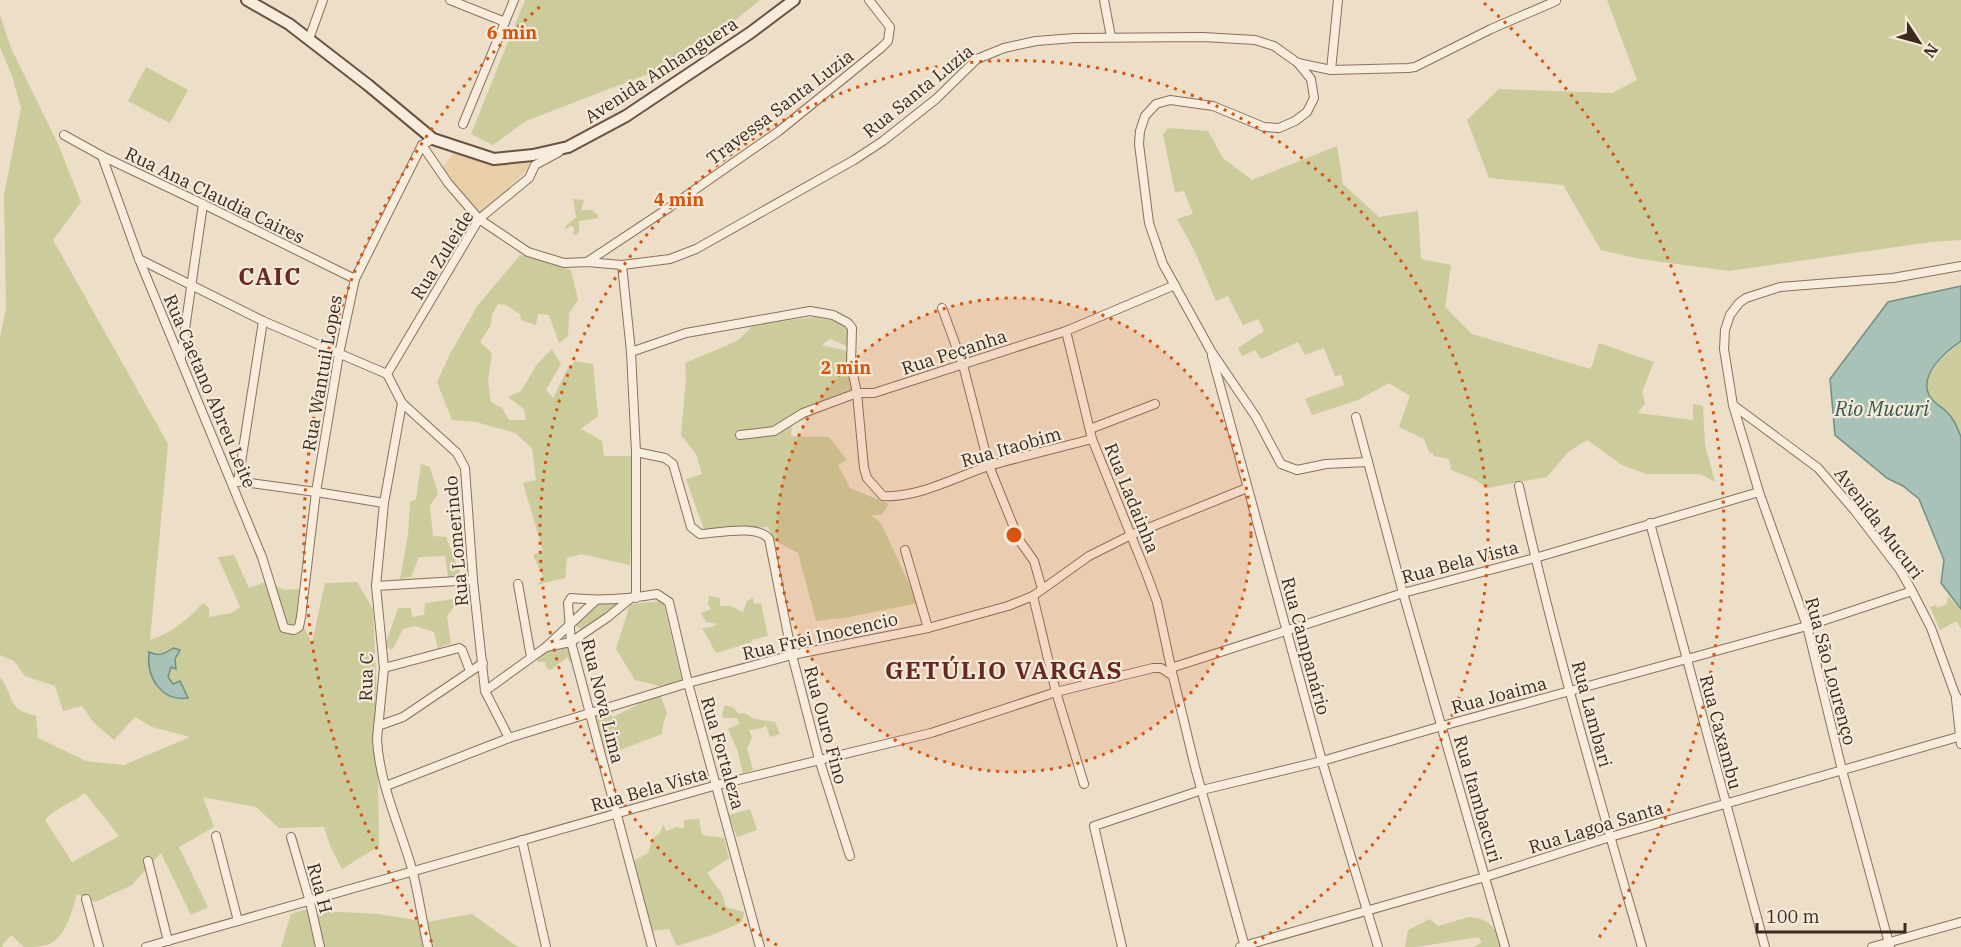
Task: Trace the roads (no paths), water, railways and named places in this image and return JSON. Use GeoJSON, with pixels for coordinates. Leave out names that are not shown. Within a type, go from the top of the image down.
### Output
{"type":"FeatureCollection","features":[{"type":"Feature","properties":{"kind":"street"},"geometry":{"type":"LineString","coordinates":[[247,0],[289,24],[433,139],[422,145]]}},
{"type":"Feature","properties":{"kind":"street"},"geometry":{"type":"LineString","coordinates":[[309,39],[323,0]]}},
{"type":"Feature","properties":{"kind":"street"},"geometry":{"type":"LineString","coordinates":[[450,0],[505,22]]}},
{"type":"Feature","properties":{"kind":"street"},"geometry":{"type":"LineString","coordinates":[[463,124],[514,0]]}},
{"type":"Feature","properties":{"kind":"street","name":"Avenida Anhanguera"},"geometry":{"type":"LineString","coordinates":[[433,139],[494,159],[532,155],[568,147],[626,116],[750,33],[794,0]]}},
{"type":"Feature","properties":{"kind":"street","name":"Travessa Santa Luzia"},"geometry":{"type":"LineString","coordinates":[[587,262],[779,131],[881,48],[888,41],[890,27],[868,0]]}},
{"type":"Feature","properties":{"kind":"street"},"geometry":{"type":"LineString","coordinates":[[1104,0],[1111,37]]}},
{"type":"Feature","properties":{"kind":"street"},"geometry":{"type":"LineString","coordinates":[[1331,70],[1338,0]]}},
{"type":"Feature","properties":{"kind":"street","name":"Rua Santa Luzia"},"geometry":{"type":"LineString","coordinates":[[422,145],[453,189],[478,219],[528,252],[564,263],[622,265],[670,259],[696,249],[855,160],[900,129],[977,59],[1004,48],[1036,41],[1203,36],[1255,40],[1274,46],[1298,63],[1331,70],[1415,67],[1491,29],[1556,1]]}},
{"type":"Feature","properties":{"kind":"street","name":"Rua Campanário"},"geometry":{"type":"LineString","coordinates":[[1298,63],[1311,80],[1314,98],[1307,112],[1295,122],[1279,128],[1264,127],[1213,106],[1170,100],[1156,104],[1145,116],[1139,144],[1149,223],[1163,264],[1211,351],[1256,417],[1281,464],[1297,470],[1326,464],[1368,462]]}},
{"type":"Feature","properties":{"kind":"street","name":"Rua Ana Claudia Caires"},"geometry":{"type":"LineString","coordinates":[[64,135],[102,156],[355,279]]}},
{"type":"Feature","properties":{"kind":"street","name":"Rua Wantuil Lopes"},"geometry":{"type":"LineString","coordinates":[[294,630],[299,627],[301,617],[316,492],[339,354],[355,279],[422,145]]}},
{"type":"Feature","properties":{"kind":"street","name":"Rua Zuleide"},"geometry":{"type":"LineString","coordinates":[[387,374],[478,219],[529,178],[535,165],[568,147]]}},
{"type":"Feature","properties":{"kind":"street","name":"Rua Caetano Abreu Leite"},"geometry":{"type":"LineString","coordinates":[[102,156],[139,259],[235,481],[284,628],[294,630]]}},
{"type":"Feature","properties":{"kind":"street"},"geometry":{"type":"LineString","coordinates":[[181,359],[202,204]]}},
{"type":"Feature","properties":{"kind":"street"},"geometry":{"type":"LineString","coordinates":[[139,259],[262,321],[387,374]]}},
{"type":"Feature","properties":{"kind":"street"},"geometry":{"type":"LineString","coordinates":[[546,647],[571,642],[633,598],[636,452],[631,352],[622,265]]}},
{"type":"Feature","properties":{"kind":"street","name":"Rua São Lourenço"},"geometry":{"type":"LineString","coordinates":[[1889,945],[1842,770],[1807,626],[1759,492],[1733,405],[1724,349],[1725,330],[1730,315],[1739,303],[1746,298],[1780,287],[1893,278],[1961,266]]}},
{"type":"Feature","properties":{"kind":"street","name":"Rua Peçanha"},"geometry":{"type":"LineString","coordinates":[[740,435],[774,431],[803,413],[857,393],[874,393],[1066,331],[1175,285]]}},
{"type":"Feature","properties":{"kind":"street"},"geometry":{"type":"LineString","coordinates":[[942,308],[963,364],[989,466],[1019,540],[1034,561],[1042,589]]}},
{"type":"Feature","properties":{"kind":"street","name":"Rua Itaobim"},"geometry":{"type":"LineString","coordinates":[[631,352],[686,333],[810,311],[841,318],[852,328],[851,365],[857,393],[864,468],[867,478],[883,496],[896,497],[938,485],[989,466],[1092,439]]}},
{"type":"Feature","properties":{"kind":"street"},"geometry":{"type":"LineString","coordinates":[[262,321],[235,481],[384,503]]}},
{"type":"Feature","properties":{"kind":"street","name":"Rua Ladainha"},"geometry":{"type":"LineString","coordinates":[[1066,331],[1092,439],[1156,602],[1243,947]]}},
{"type":"Feature","properties":{"kind":"street","name":"Rua Campanário"},"geometry":{"type":"LineString","coordinates":[[1211,351],[1322,760],[1378,947]]}},
{"type":"Feature","properties":{"kind":"street","name":"Rua Lomerindo"},"geometry":{"type":"LineString","coordinates":[[387,374],[402,404],[462,460],[465,468],[473,580],[485,691]]}},
{"type":"Feature","properties":{"kind":"street","name":"Rua C"},"geometry":{"type":"LineString","coordinates":[[402,404],[384,503],[376,586],[384,668],[377,750],[412,871],[428,947]]}},
{"type":"Feature","properties":{"kind":"street"},"geometry":{"type":"LineString","coordinates":[[1090,429],[1155,404]]}},
{"type":"Feature","properties":{"kind":"street","name":"Avenida Mucuri"},"geometry":{"type":"LineString","coordinates":[[1733,405],[1818,468],[1855,511],[1900,570],[1931,628],[1955,694],[1961,704]]}},
{"type":"Feature","properties":{"kind":"street","name":"Rua Itambacuri"},"geometry":{"type":"LineString","coordinates":[[1356,417],[1403,593],[1505,947]]}},
{"type":"Feature","properties":{"kind":"street","name":"Rua Ouro Fino"},"geometry":{"type":"LineString","coordinates":[[636,452],[665,458],[673,464],[691,527],[696,533],[755,530],[766,534],[769,539],[792,655],[819,759],[850,856]]}},
{"type":"Feature","properties":{"kind":"street","name":"Rua Lambari"},"geometry":{"type":"LineString","coordinates":[[1519,486],[1535,558],[1570,691],[1642,947]]}},
{"type":"Feature","properties":{"kind":"street","name":"Rua Frei Inocencio"},"geometry":{"type":"LineString","coordinates":[[386,786],[509,738],[688,683],[792,655],[928,628],[1008,606],[1033,596],[1089,556],[1247,488]]}},
{"type":"Feature","properties":{"kind":"street","name":"Rua Bela Vista"},"geometry":{"type":"LineString","coordinates":[[147,947],[717,786],[931,733],[1056,692],[1143,670],[1161,668],[1172,672],[1403,593],[1535,558],[1759,492]]}},
{"type":"Feature","properties":{"kind":"street","name":"Rua Caxambu"},"geometry":{"type":"LineString","coordinates":[[1650,523],[1765,947]]}},
{"type":"Feature","properties":{"kind":"street"},"geometry":{"type":"LineString","coordinates":[[905,550],[928,628]]}},
{"type":"Feature","properties":{"kind":"street"},"geometry":{"type":"LineString","coordinates":[[376,586],[473,580]]}},
{"type":"Feature","properties":{"kind":"street"},"geometry":{"type":"LineString","coordinates":[[518,584],[531,657]]}},
{"type":"Feature","properties":{"kind":"street","name":"Rua Joaima"},"geometry":{"type":"LineString","coordinates":[[1122,947],[1094,826],[1202,790],[1322,760],[1807,626],[1912,591]]}},
{"type":"Feature","properties":{"kind":"street","name":"Rua Fortaleza"},"geometry":{"type":"LineString","coordinates":[[568,601],[571,598],[595,601],[657,594],[669,602],[688,683],[760,947]]}},
{"type":"Feature","properties":{"kind":"street"},"geometry":{"type":"LineString","coordinates":[[1033,596],[1056,692],[1084,784]]}},
{"type":"Feature","properties":{"kind":"street","name":"Rua Nova Lima"},"geometry":{"type":"LineString","coordinates":[[568,601],[571,642],[652,947]]}},
{"type":"Feature","properties":{"kind":"street"},"geometry":{"type":"LineString","coordinates":[[509,738],[485,691],[546,647],[595,601]]}},
{"type":"Feature","properties":{"kind":"street"},"geometry":{"type":"LineString","coordinates":[[384,668],[459,648],[462,650],[470,671]]}},
{"type":"Feature","properties":{"kind":"street"},"geometry":{"type":"LineString","coordinates":[[378,726],[403,717],[483,663]]}},
{"type":"Feature","properties":{"kind":"street","name":"Avenida Mucuri"},"geometry":{"type":"LineString","coordinates":[[1955,694],[1960,739]]}},
{"type":"Feature","properties":{"kind":"street","name":"Rua Lagoa Santa"},"geometry":{"type":"LineString","coordinates":[[1243,947],[1485,877],[1610,837],[1842,770],[1960,739]]}},
{"type":"Feature","properties":{"kind":"street"},"geometry":{"type":"LineString","coordinates":[[216,836],[238,921]]}},
{"type":"Feature","properties":{"kind":"street","name":"Rua H"},"geometry":{"type":"LineString","coordinates":[[291,837],[310,902],[320,947]]}},
{"type":"Feature","properties":{"kind":"street"},"geometry":{"type":"LineString","coordinates":[[522,840],[546,947]]}},
{"type":"Feature","properties":{"kind":"street"},"geometry":{"type":"LineString","coordinates":[[148,861],[168,941]]}},
{"type":"Feature","properties":{"kind":"street"},"geometry":{"type":"LineString","coordinates":[[86,899],[99,947]]}},
{"type":"Feature","properties":{"kind":"street"},"geometry":{"type":"LineString","coordinates":[[1872,947],[1889,945],[1961,922]]}},
{"type":"Feature","properties":{"kind":"water","name":"Rio Mucuri"},"geometry":{"type":"Polygon","coordinates":[[[1961,286],[1961,341],[1936,364],[1931,371],[1927,387],[1931,398],[1952,417],[1961,437],[1961,609],[1941,583],[1944,560],[1919,499],[1903,486],[1887,478],[1835,435],[1830,379],[1888,302],[1961,286]]]}},
{"type":"Feature","properties":{"kind":"water"},"geometry":{"type":"Polygon","coordinates":[[[173,648],[180,650],[175,659],[176,669],[171,667],[168,677],[173,684],[180,681],[188,698],[178,698],[163,692],[157,686],[150,670],[149,652],[161,654],[173,648]]]}},
{"type":"Feature","properties":{"kind":"district","name":"CAIC"},"geometry":{"type":"Point","coordinates":[270,276]}},
{"type":"Feature","properties":{"kind":"district","name":"GETÚLIO VARGAS"},"geometry":{"type":"Point","coordinates":[1004,670]}}]}
